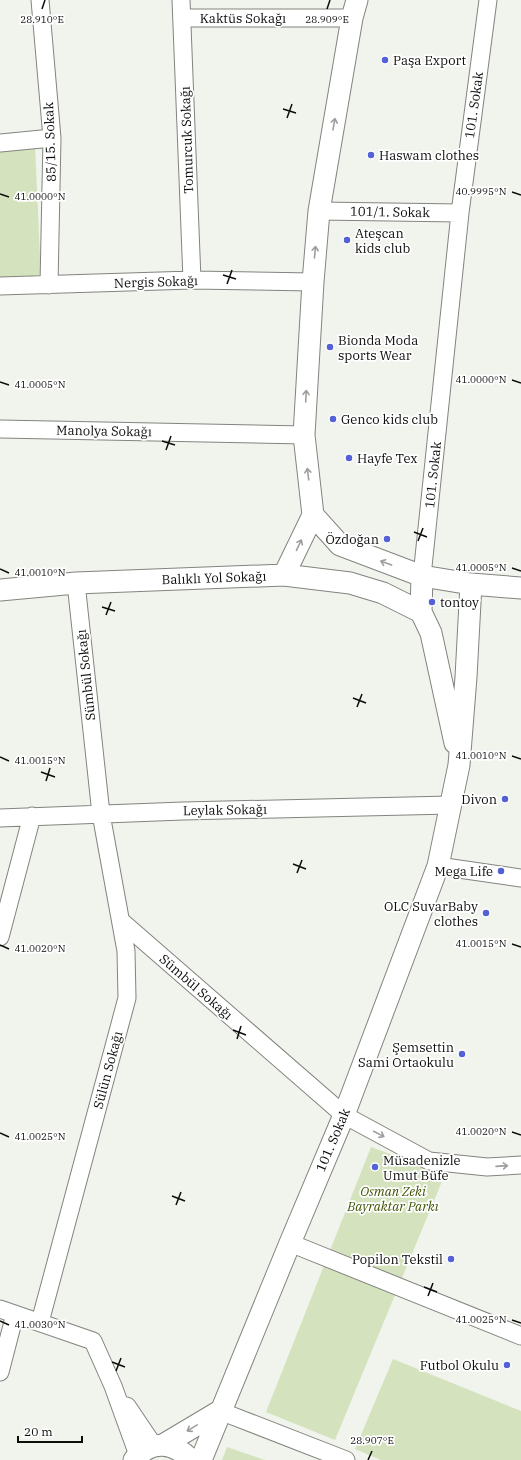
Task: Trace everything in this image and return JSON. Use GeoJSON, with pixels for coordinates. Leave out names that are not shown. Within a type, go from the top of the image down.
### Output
{"type":"FeatureCollection","features":[{"type":"Feature","properties":{"kind":"street","name":"85/15. Sokak"},"geometry":{"type":"LineString","coordinates":[[40,0],[52,138],[49,285]]}},
{"type":"Feature","properties":{"kind":"street","name":"Tomurcuk Sokağı"},"geometry":{"type":"LineString","coordinates":[[181,0],[192,280]]}},
{"type":"Feature","properties":{"kind":"street","name":"101. Sokak"},"geometry":{"type":"LineString","coordinates":[[200,1460],[344,1115],[438,866],[459,765],[431,633],[421,612],[422,576],[460,213],[488,0]]}},
{"type":"Feature","properties":{"kind":"street"},"geometry":{"type":"LineString","coordinates":[[284,576],[313,515],[304,435],[313,282],[319,210],[355,9]]}},
{"type":"Feature","properties":{"kind":"street","name":"Kaktüs Sokağı"},"geometry":{"type":"LineString","coordinates":[[182,18],[355,9]]}},
{"type":"Feature","properties":{"kind":"street"},"geometry":{"type":"LineString","coordinates":[[0,143],[52,138]]}},
{"type":"Feature","properties":{"kind":"street","name":"101/1. Sokak"},"geometry":{"type":"LineString","coordinates":[[319,210],[460,213]]}},
{"type":"Feature","properties":{"kind":"street","name":"Nergis Sokağı"},"geometry":{"type":"LineString","coordinates":[[0,286],[192,280],[313,282]]}},
{"type":"Feature","properties":{"kind":"street","name":"Manolya Sokağı"},"geometry":{"type":"LineString","coordinates":[[0,429],[304,435]]}},
{"type":"Feature","properties":{"kind":"street"},"geometry":{"type":"LineString","coordinates":[[313,515],[340,545],[422,576],[471,584],[521,588]]}},
{"type":"Feature","properties":{"kind":"street","name":"Balıklı Yol Sokağı"},"geometry":{"type":"LineString","coordinates":[[0,590],[76,583],[284,576],[350,583],[383,593],[421,612]]}},
{"type":"Feature","properties":{"kind":"street","name":"Sümbül Sokağı"},"geometry":{"type":"LineString","coordinates":[[76,583],[101,814]]}},
{"type":"Feature","properties":{"kind":"street"},"geometry":{"type":"LineString","coordinates":[[459,765],[471,584]]}},
{"type":"Feature","properties":{"kind":"street","name":"Leylak Sokağı"},"geometry":{"type":"LineString","coordinates":[[0,818],[451,805]]}},
{"type":"Feature","properties":{"kind":"street","name":"Sülün Sokağı"},"geometry":{"type":"LineString","coordinates":[[40,1322],[127,998],[126,951],[101,814]]}},
{"type":"Feature","properties":{"kind":"street"},"geometry":{"type":"LineString","coordinates":[[0,937],[32,816]]}},
{"type":"Feature","properties":{"kind":"street"},"geometry":{"type":"LineString","coordinates":[[438,866],[521,878]]}},
{"type":"Feature","properties":{"kind":"street","name":"Sümbül Sokağı"},"geometry":{"type":"LineString","coordinates":[[121,921],[344,1115],[429,1161],[487,1167],[521,1165]]}},
{"type":"Feature","properties":{"kind":"street"},"geometry":{"type":"LineString","coordinates":[[290,1243],[521,1336]]}},
{"type":"Feature","properties":{"kind":"street"},"geometry":{"type":"LineString","coordinates":[[0,1372],[7,1311],[93,1341],[113,1386],[147,1451]]}},
{"type":"Feature","properties":{"kind":"street"},"geometry":{"type":"LineString","coordinates":[[147,1451],[220,1411],[319,1455],[346,1460]]}},
{"type":"Feature","properties":{"kind":"street"},"geometry":{"type":"LineString","coordinates":[[147,1451],[174,1447],[184,1452],[192,1460]]}},
{"type":"Feature","properties":{"kind":"green space"},"geometry":{"type":"Polygon","coordinates":[[[35,146],[41,278],[0,279],[0,149],[35,146]]]}},
{"type":"Feature","properties":{"kind":"green space","name":"Osman Zeki Bayraktar Parkı"},"geometry":{"type":"Polygon","coordinates":[[[371,1147],[445,1174],[335,1440],[266,1412],[371,1147]]]}},
{"type":"Feature","properties":{"kind":"green space"},"geometry":{"type":"Polygon","coordinates":[[[393,1359],[521,1411],[521,1460],[381,1460],[355,1449],[393,1359]]]}},
{"type":"Feature","properties":{"kind":"green space"},"geometry":{"type":"Polygon","coordinates":[[[227,1447],[265,1460],[222,1460],[227,1447]]]}},
{"type":"Feature","properties":{"kind":"place","name":"Paşa Export"},"geometry":{"type":"Point","coordinates":[385,60]}},
{"type":"Feature","properties":{"kind":"place","name":"Haswam clothes"},"geometry":{"type":"Point","coordinates":[371,155]}},
{"type":"Feature","properties":{"kind":"place","name":"Ateşcan kids club"},"geometry":{"type":"Point","coordinates":[347,240]}},
{"type":"Feature","properties":{"kind":"place","name":"Bionda Moda sports Wear"},"geometry":{"type":"Point","coordinates":[330,347]}},
{"type":"Feature","properties":{"kind":"place","name":"Genco kids club"},"geometry":{"type":"Point","coordinates":[333,419]}},
{"type":"Feature","properties":{"kind":"place","name":"Hayfe Tex"},"geometry":{"type":"Point","coordinates":[349,458]}},
{"type":"Feature","properties":{"kind":"place","name":"Özdoğan"},"geometry":{"type":"Point","coordinates":[387,539]}},
{"type":"Feature","properties":{"kind":"place","name":"tontoy"},"geometry":{"type":"Point","coordinates":[432,602]}},
{"type":"Feature","properties":{"kind":"place","name":"Divon"},"geometry":{"type":"Point","coordinates":[505,799]}},
{"type":"Feature","properties":{"kind":"place","name":"Mega Life"},"geometry":{"type":"Point","coordinates":[501,871]}},
{"type":"Feature","properties":{"kind":"place","name":"OLC SuvarBaby clothes"},"geometry":{"type":"Point","coordinates":[486,913]}},
{"type":"Feature","properties":{"kind":"place","name":"Şemsettin Sami Ortaokulu"},"geometry":{"type":"Point","coordinates":[462,1054]}},
{"type":"Feature","properties":{"kind":"place","name":"Müsadenizle Umut Büfe"},"geometry":{"type":"Point","coordinates":[375,1167]}},
{"type":"Feature","properties":{"kind":"place","name":"Popilon Tekstil"},"geometry":{"type":"Point","coordinates":[451,1259]}},
{"type":"Feature","properties":{"kind":"place","name":"Futbol Okulu"},"geometry":{"type":"Point","coordinates":[507,1365]}}]}
